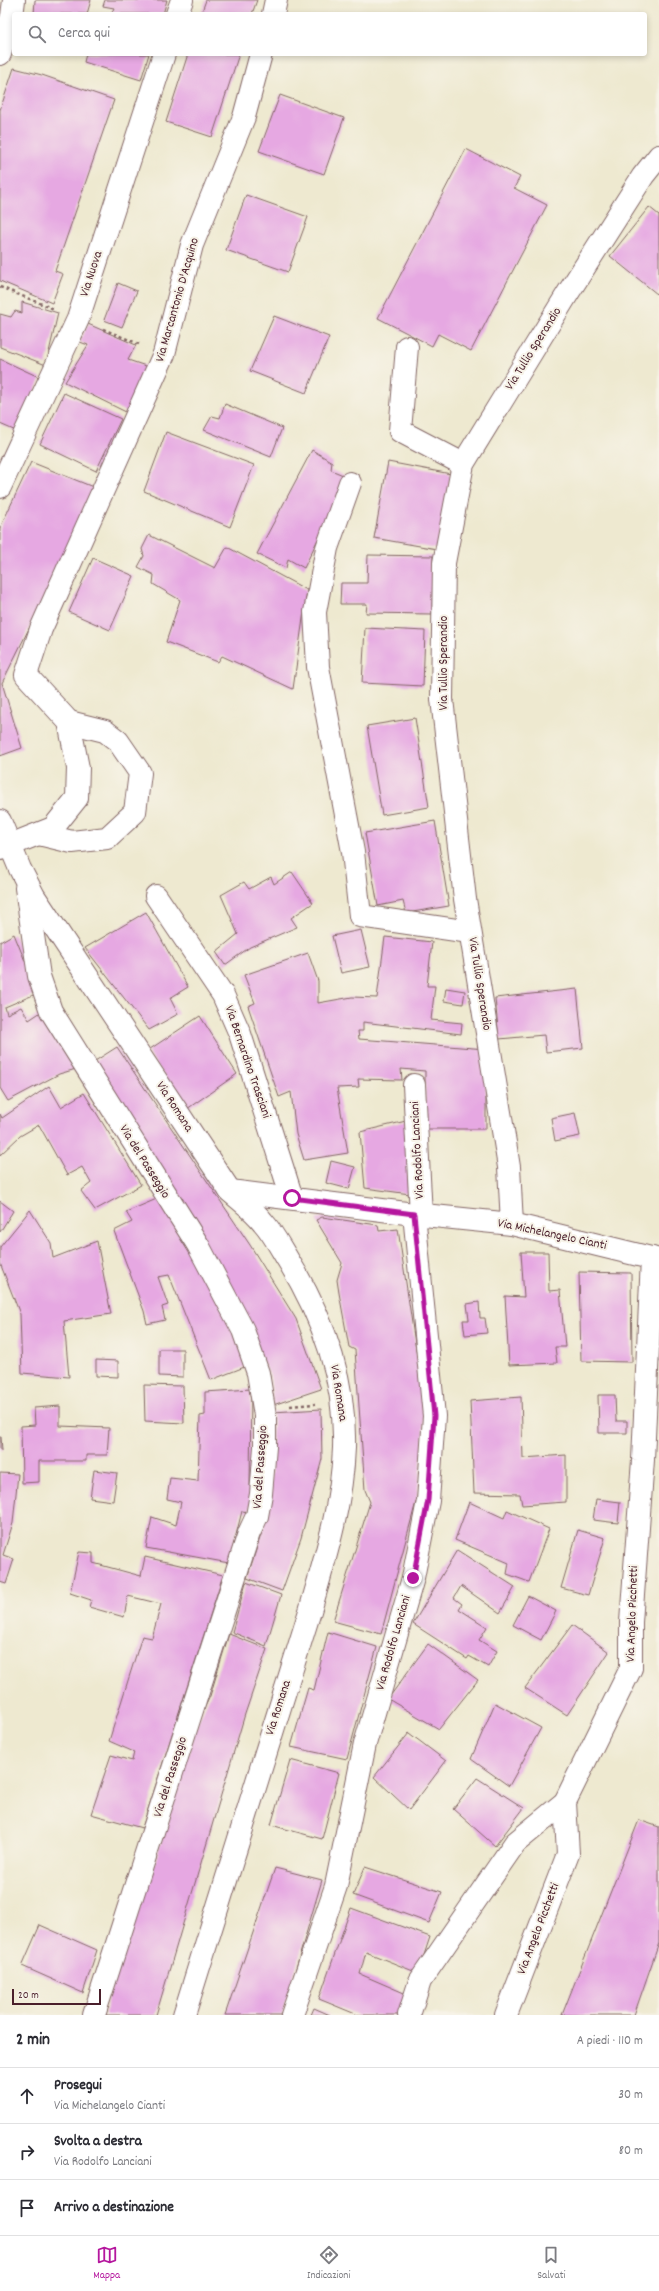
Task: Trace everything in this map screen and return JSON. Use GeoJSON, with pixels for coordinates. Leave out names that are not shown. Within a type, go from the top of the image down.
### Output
{"type":"FeatureCollection","features":[{"type":"Feature","properties":{"kind":"street"},"geometry":{"type":"LineString","coordinates":[[12,12],[14,0]]}},
{"type":"Feature","properties":{"kind":"street"},"geometry":{"type":"LineString","coordinates":[[178,12],[182,0]]}},
{"type":"Feature","properties":{"kind":"street"},"geometry":{"type":"LineString","coordinates":[[273,12],[276,0]]}},
{"type":"Feature","properties":{"kind":"street"},"geometry":{"type":"LineString","coordinates":[[0,54],[12,16]]}},
{"type":"Feature","properties":{"kind":"street","name":"Via Nuova"},"geometry":{"type":"LineString","coordinates":[[0,487],[78,319],[163,56]]}},
{"type":"Feature","properties":{"kind":"street","name":"Via Marcantonio D'Acquino"},"geometry":{"type":"LineString","coordinates":[[69,722],[57,706],[26,675],[41,629],[164,354],[192,245],[244,117],[260,56]]}},
{"type":"Feature","properties":{"kind":"street","name":"Via Tullio Sperandio"},"geometry":{"type":"LineString","coordinates":[[512,1224],[509,1167],[470,932],[442,699],[444,563],[463,464],[568,293],[643,176],[659,156]]}},
{"type":"Feature","properties":{"kind":"street"},"geometry":{"type":"LineString","coordinates":[[407,347],[400,432],[463,464]]}},
{"type":"Feature","properties":{"kind":"street"},"geometry":{"type":"LineString","coordinates":[[350,483],[327,548],[316,612],[318,667],[353,852],[360,916],[470,932]]}},
{"type":"Feature","properties":{"kind":"street"},"geometry":{"type":"LineString","coordinates":[[0,821],[5,847],[53,828],[77,798],[78,768],[69,722],[105,731],[118,741],[140,773],[135,812],[107,838],[72,842],[39,834]]}},
{"type":"Feature","properties":{"kind":"street","name":"Via Romana"},"geometry":{"type":"LineString","coordinates":[[5,847],[25,881],[230,1191],[263,1221],[298,1276],[327,1341],[341,1399],[344,1434],[342,1469],[325,1555],[184,2015]]}},
{"type":"Feature","properties":{"kind":"street","name":"Via del Passeggio"},"geometry":{"type":"LineString","coordinates":[[25,881],[36,964],[44,994],[52,1011],[198,1245],[243,1330],[258,1373],[264,1408],[265,1447],[257,1516],[247,1540],[94,2015]]}},
{"type":"Feature","properties":{"kind":"street","name":"Via Bernardino Trasciani"},"geometry":{"type":"LineString","coordinates":[[156,896],[223,995],[240,1034],[292,1198]]}},
{"type":"Feature","properties":{"kind":"street","name":"Via Rodolfo Lanciani"},"geometry":{"type":"LineString","coordinates":[[292,2015],[336,1886],[365,1744],[413,1578],[428,1500],[434,1416],[417,1215],[414,1084]]}},
{"type":"Feature","properties":{"kind":"street","name":"Via Michelangelo Cianti"},"geometry":{"type":"LineString","coordinates":[[230,1191],[417,1215],[512,1224],[656,1259]]}},
{"type":"Feature","properties":{"kind":"street","name":"Via Angelo Picchetti"},"geometry":{"type":"LineString","coordinates":[[506,2015],[568,1854],[565,1802],[631,1668],[631,1622],[656,1259]]}},
{"type":"Feature","properties":{"kind":"street"},"geometry":{"type":"LineString","coordinates":[[409,2015],[420,1982],[515,1843],[565,1802]]}},
{"type":"Feature","properties":{"kind":"path"},"geometry":{"type":"LineString","coordinates":[[264,1408],[315,1404],[341,1399]]}},
{"type":"Feature","properties":{"kind":"building"},"geometry":{"type":"Polygon","coordinates":[[[35,0],[91,0],[88,12],[34,12],[35,0]]]}},
{"type":"Feature","properties":{"kind":"building"},"geometry":{"type":"Polygon","coordinates":[[[105,0],[167,0],[164,12],[112,12],[114,8],[103,6],[105,0]]]}},
{"type":"Feature","properties":{"kind":"building"},"geometry":{"type":"Polygon","coordinates":[[[206,0],[257,0],[253,12],[202,12],[206,0]]]}},
{"type":"Feature","properties":{"kind":"building"},"geometry":{"type":"Polygon","coordinates":[[[86,56],[148,56],[141,80],[84,62],[86,56]]]}},
{"type":"Feature","properties":{"kind":"building"},"geometry":{"type":"Polygon","coordinates":[[[187,56],[238,56],[212,137],[166,122],[187,56]]]}},
{"type":"Feature","properties":{"kind":"building"},"geometry":{"type":"Polygon","coordinates":[[[14,68],[42,75],[114,100],[55,271],[63,274],[52,303],[0,281],[0,110],[14,68]]]}},
{"type":"Feature","properties":{"kind":"building"},"geometry":{"type":"Polygon","coordinates":[[[280,95],[344,118],[324,174],[259,151],[280,95]]]}},
{"type":"Feature","properties":{"kind":"building"},"geometry":{"type":"Polygon","coordinates":[[[466,149],[520,177],[514,188],[547,205],[471,351],[438,334],[432,346],[378,318],[466,149]]]}},
{"type":"Feature","properties":{"kind":"building"},"geometry":{"type":"Polygon","coordinates":[[[246,195],[308,217],[288,272],[226,250],[246,195]]]}},
{"type":"Feature","properties":{"kind":"building"},"geometry":{"type":"Polygon","coordinates":[[[649,207],[659,215],[659,291],[657,294],[610,256],[649,207]]]}},
{"type":"Feature","properties":{"kind":"building"},"geometry":{"type":"Polygon","coordinates":[[[118,283],[137,291],[122,327],[104,320],[118,283]]]}},
{"type":"Feature","properties":{"kind":"building"},"geometry":{"type":"Polygon","coordinates":[[[22,302],[58,313],[46,365],[0,347],[0,314],[11,317],[15,311],[22,313],[22,302]]]}},
{"type":"Feature","properties":{"kind":"building"},"geometry":{"type":"Polygon","coordinates":[[[274,316],[329,337],[306,393],[250,371],[274,316]]]}},
{"type":"Feature","properties":{"kind":"building"},"geometry":{"type":"Polygon","coordinates":[[[88,324],[136,345],[128,360],[149,367],[128,413],[65,382],[88,345],[80,342],[88,324]]]}},
{"type":"Feature","properties":{"kind":"building"},"geometry":{"type":"Polygon","coordinates":[[[0,359],[41,378],[16,431],[0,424],[0,359]]]}},
{"type":"Feature","properties":{"kind":"building"},"geometry":{"type":"Polygon","coordinates":[[[64,393],[121,419],[96,471],[40,444],[64,393]]]}},
{"type":"Feature","properties":{"kind":"building"},"geometry":{"type":"Polygon","coordinates":[[[225,404],[282,428],[271,457],[204,430],[212,416],[220,418],[225,404]]]}},
{"type":"Feature","properties":{"kind":"building"},"geometry":{"type":"Polygon","coordinates":[[[166,432],[254,465],[230,527],[144,491],[166,432]]]}},
{"type":"Feature","properties":{"kind":"building"},"geometry":{"type":"Polygon","coordinates":[[[312,450],[332,462],[331,470],[348,477],[304,568],[288,559],[286,568],[257,554],[312,450]]]}},
{"type":"Feature","properties":{"kind":"building"},"geometry":{"type":"Polygon","coordinates":[[[31,462],[98,489],[2,683],[22,748],[0,756],[0,528],[31,462]]]}},
{"type":"Feature","properties":{"kind":"building"},"geometry":{"type":"Polygon","coordinates":[[[388,462],[451,474],[437,549],[374,538],[388,462]]]}},
{"type":"Feature","properties":{"kind":"building"},"geometry":{"type":"Polygon","coordinates":[[[149,535],[215,568],[227,547],[307,590],[293,689],[222,656],[218,662],[166,642],[180,600],[153,584],[154,575],[138,567],[144,556],[142,549],[149,535]]]}},
{"type":"Feature","properties":{"kind":"building"},"geometry":{"type":"Polygon","coordinates":[[[368,555],[433,556],[432,614],[366,613],[367,604],[340,604],[341,583],[367,583],[368,555]]]}},
{"type":"Feature","properties":{"kind":"building"},"geometry":{"type":"Polygon","coordinates":[[[93,558],[134,576],[110,630],[69,612],[93,558]]]}},
{"type":"Feature","properties":{"kind":"building"},"geometry":{"type":"Polygon","coordinates":[[[365,628],[425,631],[423,686],[362,683],[365,628]]]}},
{"type":"Feature","properties":{"kind":"building"},"geometry":{"type":"Polygon","coordinates":[[[415,718],[429,807],[382,815],[367,726],[415,718]]]}},
{"type":"Feature","properties":{"kind":"building"},"geometry":{"type":"Polygon","coordinates":[[[435,821],[449,906],[406,913],[403,901],[378,906],[365,833],[435,821]]]}},
{"type":"Feature","properties":{"kind":"building"},"geometry":{"type":"Polygon","coordinates":[[[292,872],[313,903],[291,918],[297,927],[250,947],[225,965],[216,952],[238,934],[221,895],[244,882],[249,889],[271,877],[274,884],[292,872]]]}},
{"type":"Feature","properties":{"kind":"building"},"geometry":{"type":"Polygon","coordinates":[[[146,912],[188,987],[170,998],[178,1014],[149,1030],[85,948],[146,912]]]}},
{"type":"Feature","properties":{"kind":"building"},"geometry":{"type":"Polygon","coordinates":[[[361,930],[370,967],[341,973],[332,936],[361,930]]]}},
{"type":"Feature","properties":{"kind":"building"},"geometry":{"type":"Polygon","coordinates":[[[14,934],[38,993],[5,1007],[7,1014],[21,1007],[29,1020],[44,1010],[76,1069],[59,1074],[8,1101],[0,1088],[0,942],[14,934]]]}},
{"type":"Feature","properties":{"kind":"building"},"geometry":{"type":"Polygon","coordinates":[[[385,937],[432,942],[427,986],[435,986],[431,1020],[462,1023],[461,1034],[363,1022],[363,1031],[358,1031],[359,1039],[486,1049],[486,1129],[425,1129],[425,1071],[401,1069],[402,1080],[358,1079],[359,1087],[337,1088],[348,1153],[304,1160],[296,1134],[291,1092],[279,1097],[248,1006],[255,1003],[244,975],[308,953],[318,981],[318,1003],[352,997],[377,998],[385,937]]]}},
{"type":"Feature","properties":{"kind":"building"},"geometry":{"type":"Polygon","coordinates":[[[446,988],[465,991],[463,1004],[444,1001],[446,988]]]}},
{"type":"Feature","properties":{"kind":"building"},"geometry":{"type":"Polygon","coordinates":[[[577,989],[583,1048],[546,1052],[544,1035],[499,1039],[495,998],[577,989]]]}},
{"type":"Feature","properties":{"kind":"building"},"geometry":{"type":"Polygon","coordinates":[[[200,1016],[237,1074],[187,1109],[147,1051],[200,1016]]]}},
{"type":"Feature","properties":{"kind":"building"},"geometry":{"type":"Polygon","coordinates":[[[117,1047],[250,1245],[296,1319],[321,1389],[273,1405],[270,1376],[95,1061],[117,1047]]]}},
{"type":"Feature","properties":{"kind":"building"},"geometry":{"type":"Polygon","coordinates":[[[49,1086],[61,1107],[84,1093],[141,1185],[95,1210],[81,1191],[91,1183],[82,1167],[67,1175],[39,1125],[20,1136],[0,1155],[0,1114],[2,1118],[49,1086]]]}},
{"type":"Feature","properties":{"kind":"building"},"geometry":{"type":"Polygon","coordinates":[[[575,1113],[580,1136],[555,1141],[551,1118],[575,1113]]]}},
{"type":"Feature","properties":{"kind":"building"},"geometry":{"type":"Polygon","coordinates":[[[406,1121],[410,1194],[365,1188],[360,1132],[406,1121]]]}},
{"type":"Feature","properties":{"kind":"building"},"geometry":{"type":"Polygon","coordinates":[[[331,1161],[355,1167],[349,1189],[326,1183],[331,1161]]]}},
{"type":"Feature","properties":{"kind":"building"},"geometry":{"type":"Polygon","coordinates":[[[159,1198],[228,1315],[247,1366],[211,1380],[169,1275],[158,1277],[168,1305],[162,1307],[165,1320],[147,1324],[144,1311],[114,1231],[132,1222],[126,1212],[159,1198]]]}},
{"type":"Feature","properties":{"kind":"building"},"geometry":{"type":"Polygon","coordinates":[[[0,1201],[13,1211],[0,1232],[0,1201]]]}},
{"type":"Feature","properties":{"kind":"building"},"geometry":{"type":"Polygon","coordinates":[[[30,1210],[51,1243],[53,1258],[97,1241],[111,1314],[64,1321],[69,1377],[22,1373],[20,1314],[0,1263],[0,1247],[30,1210]]]}},
{"type":"Feature","properties":{"kind":"building"},"geometry":{"type":"Polygon","coordinates":[[[322,1217],[378,1225],[379,1231],[398,1229],[424,1404],[423,1446],[417,1498],[381,1634],[333,1621],[370,1502],[365,1490],[355,1350],[349,1347],[337,1280],[342,1263],[316,1220],[322,1217]]]}},
{"type":"Feature","properties":{"kind":"building"},"geometry":{"type":"Polygon","coordinates":[[[521,1252],[548,1252],[549,1291],[560,1290],[565,1347],[555,1347],[557,1363],[509,1365],[505,1296],[524,1297],[521,1252]]]}},
{"type":"Feature","properties":{"kind":"building"},"geometry":{"type":"Polygon","coordinates":[[[579,1272],[631,1273],[632,1362],[581,1361],[579,1272]]]}},
{"type":"Feature","properties":{"kind":"building"},"geometry":{"type":"Polygon","coordinates":[[[479,1302],[480,1318],[485,1318],[487,1333],[465,1335],[463,1320],[469,1320],[467,1304],[479,1302]]]}},
{"type":"Feature","properties":{"kind":"building"},"geometry":{"type":"Polygon","coordinates":[[[159,1349],[183,1349],[183,1377],[159,1376],[159,1349]]]}},
{"type":"Feature","properties":{"kind":"building"},"geometry":{"type":"Polygon","coordinates":[[[96,1360],[118,1361],[118,1377],[96,1376],[96,1360]]]}},
{"type":"Feature","properties":{"kind":"building"},"geometry":{"type":"Polygon","coordinates":[[[144,1385],[183,1386],[184,1423],[145,1421],[144,1385]]]}},
{"type":"Feature","properties":{"kind":"building"},"geometry":{"type":"Polygon","coordinates":[[[251,1389],[250,1487],[254,1489],[249,1512],[242,1511],[229,1563],[146,1548],[152,1517],[176,1525],[181,1502],[167,1499],[170,1478],[198,1481],[200,1416],[205,1415],[205,1392],[251,1389]]]}},
{"type":"Feature","properties":{"kind":"building"},"geometry":{"type":"Polygon","coordinates":[[[598,1395],[615,1395],[616,1421],[627,1421],[627,1433],[599,1433],[598,1395]]]}},
{"type":"Feature","properties":{"kind":"building"},"geometry":{"type":"Polygon","coordinates":[[[521,1397],[523,1458],[566,1455],[566,1502],[522,1505],[520,1494],[474,1493],[470,1401],[521,1397]]]}},
{"type":"Feature","properties":{"kind":"building"},"geometry":{"type":"Polygon","coordinates":[[[60,1406],[60,1426],[109,1428],[107,1455],[86,1455],[86,1461],[39,1461],[39,1482],[22,1483],[21,1426],[35,1425],[34,1408],[60,1406]]]}},
{"type":"Feature","properties":{"kind":"building"},"geometry":{"type":"Polygon","coordinates":[[[321,1409],[322,1459],[301,1538],[282,1591],[247,1578],[270,1507],[273,1412],[321,1409]]]}},
{"type":"Feature","properties":{"kind":"building"},"geometry":{"type":"Polygon","coordinates":[[[1,1437],[2,1450],[0,1450],[1,1437]]]}},
{"type":"Feature","properties":{"kind":"building"},"geometry":{"type":"Polygon","coordinates":[[[94,1470],[117,1473],[113,1501],[90,1498],[94,1470]]]}},
{"type":"Feature","properties":{"kind":"building"},"geometry":{"type":"Polygon","coordinates":[[[0,1473],[18,1474],[13,1523],[3,1555],[14,1559],[6,1584],[0,1582],[0,1473]]]}},
{"type":"Feature","properties":{"kind":"building"},"geometry":{"type":"Polygon","coordinates":[[[596,1499],[620,1502],[618,1523],[593,1520],[596,1499]]]}},
{"type":"Feature","properties":{"kind":"building"},"geometry":{"type":"Polygon","coordinates":[[[469,1502],[504,1518],[507,1510],[549,1529],[529,1582],[507,1574],[509,1563],[455,1540],[469,1502]]]}},
{"type":"Feature","properties":{"kind":"building"},"geometry":{"type":"Polygon","coordinates":[[[578,1530],[605,1538],[588,1595],[561,1588],[578,1530]]]}},
{"type":"Feature","properties":{"kind":"building"},"geometry":{"type":"Polygon","coordinates":[[[457,1550],[515,1587],[500,1613],[461,1586],[454,1598],[462,1604],[459,1609],[487,1627],[479,1640],[497,1651],[488,1667],[469,1656],[467,1659],[413,1624],[457,1550]]]}},
{"type":"Feature","properties":{"kind":"building"},"geometry":{"type":"Polygon","coordinates":[[[79,1552],[93,1553],[93,1563],[141,1576],[145,1557],[223,1575],[142,1828],[91,1814],[111,1755],[132,1761],[134,1752],[109,1741],[142,1636],[152,1638],[161,1604],[128,1596],[124,1617],[89,1607],[91,1600],[70,1593],[79,1552]]]}},
{"type":"Feature","properties":{"kind":"building"},"geometry":{"type":"Polygon","coordinates":[[[246,1582],[281,1595],[266,1646],[232,1632],[246,1582]]]}},
{"type":"Feature","properties":{"kind":"building"},"geometry":{"type":"Polygon","coordinates":[[[528,1596],[556,1611],[541,1640],[513,1625],[528,1596]]]}},
{"type":"Feature","properties":{"kind":"building"},"geometry":{"type":"Polygon","coordinates":[[[572,1625],[609,1652],[567,1715],[525,1688],[572,1625]]]}},
{"type":"Feature","properties":{"kind":"building"},"geometry":{"type":"Polygon","coordinates":[[[328,1632],[377,1647],[347,1759],[291,1747],[308,1688],[314,1690],[328,1632]]]}},
{"type":"Feature","properties":{"kind":"building"},"geometry":{"type":"Polygon","coordinates":[[[229,1634],[267,1649],[245,1714],[156,2015],[106,2015],[107,2001],[155,1862],[198,1722],[210,1696],[229,1634]]]}},
{"type":"Feature","properties":{"kind":"building"},"geometry":{"type":"Polygon","coordinates":[[[428,1644],[478,1680],[439,1729],[388,1699],[428,1644]]]}},
{"type":"Feature","properties":{"kind":"building"},"geometry":{"type":"Polygon","coordinates":[[[495,1703],[541,1728],[509,1786],[471,1759],[495,1703]]]}},
{"type":"Feature","properties":{"kind":"building"},"geometry":{"type":"Polygon","coordinates":[[[409,1733],[446,1761],[409,1810],[374,1777],[409,1733]]]}},
{"type":"Feature","properties":{"kind":"building"},"geometry":{"type":"Polygon","coordinates":[[[290,1760],[339,1773],[322,1839],[271,1825],[290,1760]]]}},
{"type":"Feature","properties":{"kind":"building"},"geometry":{"type":"Polygon","coordinates":[[[477,1778],[524,1808],[495,1846],[453,1809],[477,1778]]]}},
{"type":"Feature","properties":{"kind":"building"},"geometry":{"type":"Polygon","coordinates":[[[639,1820],[659,1827],[659,1943],[634,2015],[562,2015],[639,1820]]]}},
{"type":"Feature","properties":{"kind":"building"},"geometry":{"type":"Polygon","coordinates":[[[365,1867],[442,1892],[429,1923],[353,1895],[365,1867]]]}},
{"type":"Feature","properties":{"kind":"building"},"geometry":{"type":"Polygon","coordinates":[[[275,1868],[322,1880],[282,2015],[225,2015],[275,1868]]]}},
{"type":"Feature","properties":{"kind":"building"},"geometry":{"type":"Polygon","coordinates":[[[351,1908],[430,1937],[418,1973],[366,1952],[360,1974],[411,1996],[402,2015],[358,2015],[319,1999],[351,1908]]]}},
{"type":"Feature","properties":{"kind":"building"},"geometry":{"type":"Polygon","coordinates":[[[40,1925],[97,1950],[83,1993],[22,1966],[40,1925]]]}},
{"type":"Feature","properties":{"kind":"building"},"geometry":{"type":"Polygon","coordinates":[[[314,2008],[330,2015],[311,2015],[314,2008]]]}},
{"type":"Feature","properties":{"kind":"route"},"geometry":{"type":"LineString","coordinates":[[292,1198],[414,1214],[434,1416],[428,1500],[413,1578]]}}]}
